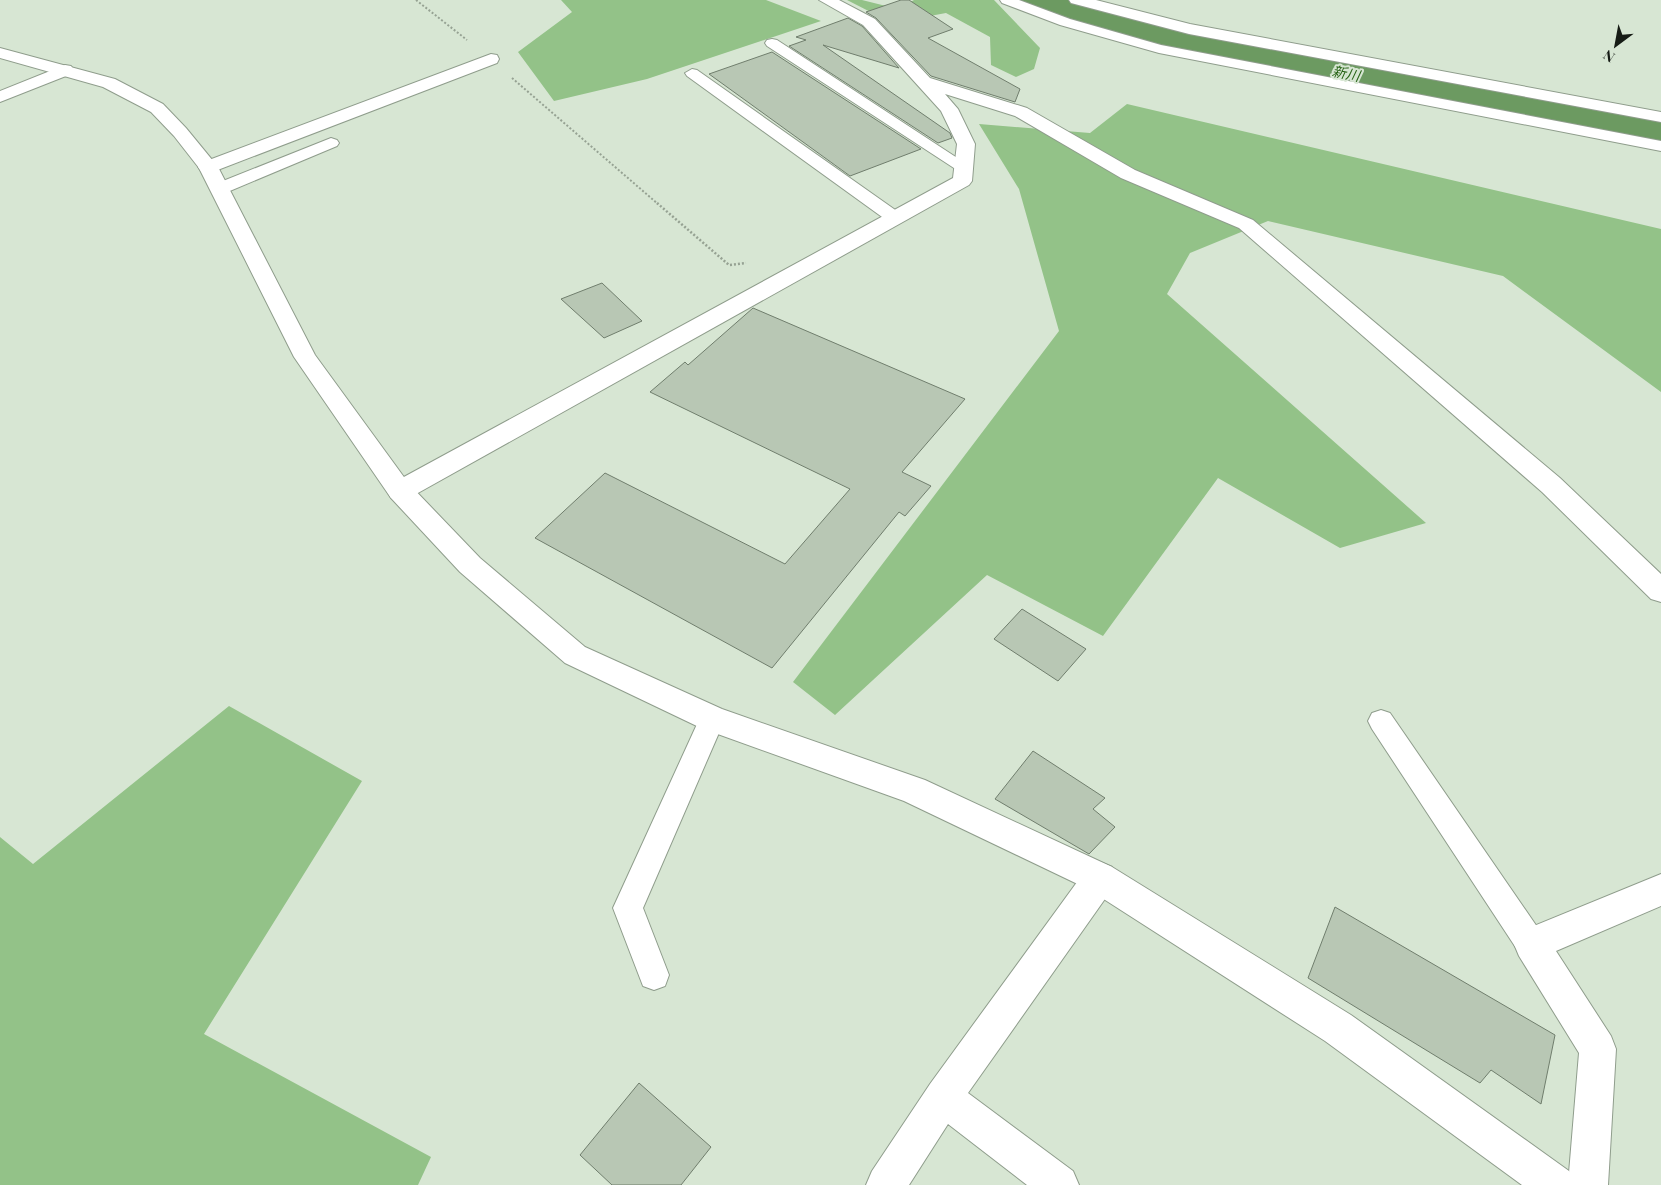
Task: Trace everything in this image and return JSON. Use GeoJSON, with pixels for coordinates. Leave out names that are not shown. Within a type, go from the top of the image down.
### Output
{"type":"FeatureCollection","features":[{"type":"Feature","properties":{"kind":"street"},"geometry":{"type":"LineString","coordinates":[[400,491],[831,255],[962,181],[966,144],[949,109],[869,22],[827,0]]}},
{"type":"Feature","properties":{"kind":"street"},"geometry":{"type":"LineString","coordinates":[[1077,0],[1189,29],[1661,117]]}},
{"type":"Feature","properties":{"kind":"street"},"geometry":{"type":"LineString","coordinates":[[0,53],[109,83],[157,108],[180,132],[208,167],[305,357],[400,491],[470,565],[575,655],[712,719],[914,790],[1100,878],[1338,1028],[1555,1185]]}},
{"type":"Feature","properties":{"kind":"street"},"geometry":{"type":"LineString","coordinates":[[208,167],[491,59]]}},
{"type":"Feature","properties":{"kind":"street"},"geometry":{"type":"LineString","coordinates":[[0,96],[65,70]]}},
{"type":"Feature","properties":{"kind":"street"},"geometry":{"type":"LineString","coordinates":[[925,82],[1021,112],[1128,174],[1246,224],[1551,485],[1661,591]]}},
{"type":"Feature","properties":{"kind":"street"},"geometry":{"type":"LineString","coordinates":[[886,1185],[943,1097],[1100,878]]}},
{"type":"Feature","properties":{"kind":"street"},"geometry":{"type":"LineString","coordinates":[[1588,1185],[1598,1049],[1531,944],[1661,890]]}},
{"type":"Feature","properties":{"kind":"street"},"geometry":{"type":"LineString","coordinates":[[943,1097],[1058,1185]]}},
{"type":"Feature","properties":{"kind":"lane"},"geometry":{"type":"LineString","coordinates":[[1007,0],[1065,22],[1160,49],[1661,146]]}},
{"type":"Feature","properties":{"kind":"lane"},"geometry":{"type":"LineString","coordinates":[[772,43],[963,167]]}},
{"type":"Feature","properties":{"kind":"lane"},"geometry":{"type":"LineString","coordinates":[[692,73],[895,218]]}},
{"type":"Feature","properties":{"kind":"lane"},"geometry":{"type":"LineString","coordinates":[[219,189],[331,143]]}},
{"type":"Feature","properties":{"kind":"lane"},"geometry":{"type":"LineString","coordinates":[[654,975],[628,908],[712,719]]}},
{"type":"Feature","properties":{"kind":"lane"},"geometry":{"type":"LineString","coordinates":[[1381,721],[1531,944]]}},
{"type":"Feature","properties":{"kind":"path"},"geometry":{"type":"LineString","coordinates":[[416,0],[491,59],[729,265],[748,263]]}},
{"type":"Feature","properties":{"kind":"green space"},"geometry":{"type":"Polygon","coordinates":[[[561,0],[766,0],[821,21],[647,79],[554,101],[518,52],[572,12],[561,0]]]}},
{"type":"Feature","properties":{"kind":"green space"},"geometry":{"type":"Polygon","coordinates":[[[847,0],[862,0],[898,9],[914,0],[994,0],[1040,48],[1034,69],[1016,77],[991,65],[990,37],[946,13],[892,23],[847,0]]]}},
{"type":"Feature","properties":{"kind":"green space"},"geometry":{"type":"Polygon","coordinates":[[[1127,104],[1661,229],[1661,392],[1503,276],[1268,221],[1190,253],[1167,294],[1426,523],[1340,548],[1218,478],[1103,636],[987,575],[835,715],[793,682],[1059,331],[1019,189],[979,124],[1090,133],[1127,104]]]}},
{"type":"Feature","properties":{"kind":"green space"},"geometry":{"type":"Polygon","coordinates":[[[229,706],[362,781],[204,1034],[431,1157],[418,1185],[0,1185],[0,837],[33,864],[229,706]]]}},
{"type":"Feature","properties":{"kind":"building"},"geometry":{"type":"Polygon","coordinates":[[[901,0],[909,0],[953,29],[928,38],[1020,89],[1015,102],[931,76],[876,18],[866,12],[901,0]]]}},
{"type":"Feature","properties":{"kind":"building"},"geometry":{"type":"Polygon","coordinates":[[[848,18],[862,26],[899,68],[823,45],[950,133],[952,138],[938,143],[789,46],[806,40],[796,37],[848,18]]]}},
{"type":"Feature","properties":{"kind":"building"},"geometry":{"type":"Polygon","coordinates":[[[772,52],[921,149],[850,176],[709,74],[772,52]]]}},
{"type":"Feature","properties":{"kind":"building"},"geometry":{"type":"Polygon","coordinates":[[[602,283],[642,321],[604,338],[561,299],[602,283]]]}},
{"type":"Feature","properties":{"kind":"building"},"geometry":{"type":"Polygon","coordinates":[[[753,308],[965,399],[902,472],[931,486],[905,516],[899,512],[772,668],[535,538],[605,473],[785,564],[850,489],[650,392],[685,362],[688,365],[753,308]]]}},
{"type":"Feature","properties":{"kind":"building"},"geometry":{"type":"Polygon","coordinates":[[[1022,609],[1086,649],[1058,681],[994,639],[1022,609]]]}},
{"type":"Feature","properties":{"kind":"building"},"geometry":{"type":"Polygon","coordinates":[[[1033,751],[1105,798],[1093,809],[1115,827],[1089,854],[995,799],[1033,751]]]}},
{"type":"Feature","properties":{"kind":"building"},"geometry":{"type":"Polygon","coordinates":[[[1335,907],[1555,1035],[1541,1104],[1491,1070],[1480,1083],[1308,978],[1335,907]]]}},
{"type":"Feature","properties":{"kind":"building"},"geometry":{"type":"Polygon","coordinates":[[[639,1083],[711,1147],[681,1185],[612,1185],[580,1155],[639,1083]]]}},
{"type":"Feature","properties":{"kind":"waterway","name":"新川"},"geometry":{"type":"LineString","coordinates":[[1034,0],[1142,33],[1661,133]]}}]}
